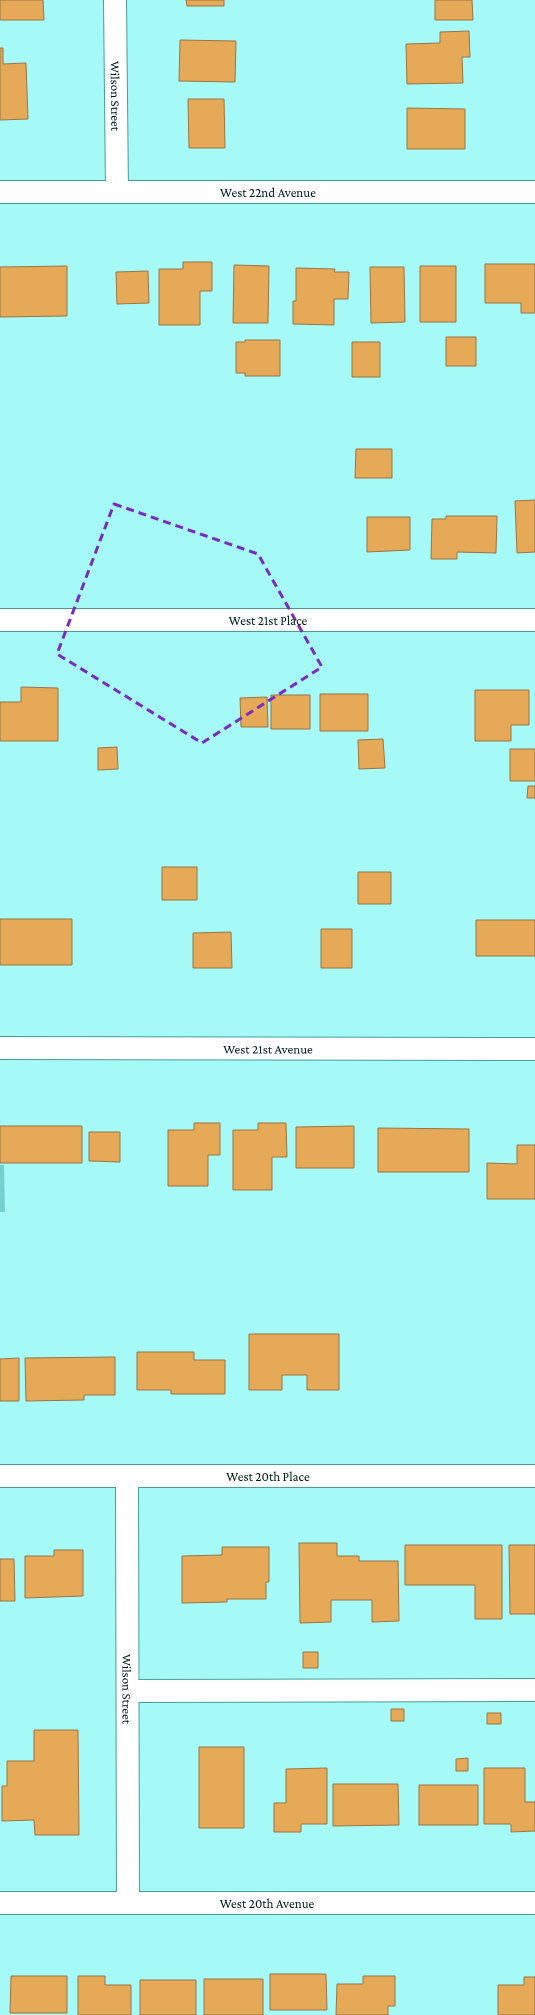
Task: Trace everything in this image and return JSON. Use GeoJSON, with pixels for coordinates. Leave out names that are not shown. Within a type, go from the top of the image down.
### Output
{"type":"FeatureCollection","features":[{"type":"Feature","properties":{"kind":"street","name":"Wilson Street"},"geometry":{"type":"LineString","coordinates":[[115,0],[117,192]]}},
{"type":"Feature","properties":{"kind":"street","name":"West 22nd Avenue"},"geometry":{"type":"LineString","coordinates":[[0,192],[535,192]]}},
{"type":"Feature","properties":{"kind":"street","name":"West 21st Place"},"geometry":{"type":"LineString","coordinates":[[0,620],[535,620]]}},
{"type":"Feature","properties":{"kind":"street","name":"West 21st Avenue"},"geometry":{"type":"LineString","coordinates":[[0,1048],[535,1049]]}},
{"type":"Feature","properties":{"kind":"street","name":"West 20th Place"},"geometry":{"type":"LineString","coordinates":[[0,1476],[535,1476]]}},
{"type":"Feature","properties":{"kind":"street","name":"Wilson Street"},"geometry":{"type":"LineString","coordinates":[[127,1476],[128,1903]]}},
{"type":"Feature","properties":{"kind":"street"},"geometry":{"type":"LineString","coordinates":[[128,1691],[535,1690]]}},
{"type":"Feature","properties":{"kind":"street","name":"West 20th Avenue"},"geometry":{"type":"LineString","coordinates":[[0,1903],[535,1903]]}},
{"type":"Feature","properties":{"kind":"highlighted area"},"geometry":{"type":"Polygon","coordinates":[[[114,504],[258,554],[322,667],[202,743],[57,654],[114,504]]]}},
{"type":"Feature","properties":{"kind":"shaded area"},"geometry":{"type":"Polygon","coordinates":[[[0,1165],[4,1165],[5,1212],[0,1212],[0,1165]]]}},
{"type":"Feature","properties":{"kind":"building"},"geometry":{"type":"Polygon","coordinates":[[[0,0],[43,0],[44,20],[0,20],[0,0]]]}},
{"type":"Feature","properties":{"kind":"building"},"geometry":{"type":"Polygon","coordinates":[[[186,0],[224,0],[224,6],[187,6],[186,0]]]}},
{"type":"Feature","properties":{"kind":"building"},"geometry":{"type":"Polygon","coordinates":[[[435,0],[472,0],[473,20],[435,20],[435,0]]]}},
{"type":"Feature","properties":{"kind":"building"},"geometry":{"type":"Polygon","coordinates":[[[469,31],[470,57],[462,57],[463,83],[407,84],[406,44],[440,43],[440,32],[469,31]]]}},
{"type":"Feature","properties":{"kind":"building"},"geometry":{"type":"Polygon","coordinates":[[[180,40],[236,41],[235,82],[179,81],[180,40]]]}},
{"type":"Feature","properties":{"kind":"building"},"geometry":{"type":"Polygon","coordinates":[[[0,48],[3,48],[3,64],[26,63],[28,119],[0,120],[0,48]]]}},
{"type":"Feature","properties":{"kind":"building"},"geometry":{"type":"Polygon","coordinates":[[[188,99],[224,99],[225,148],[189,148],[188,99]]]}},
{"type":"Feature","properties":{"kind":"building"},"geometry":{"type":"Polygon","coordinates":[[[407,108],[465,109],[465,149],[407,149],[407,108]]]}},
{"type":"Feature","properties":{"kind":"building"},"geometry":{"type":"Polygon","coordinates":[[[183,262],[212,262],[212,291],[200,291],[200,325],[159,325],[159,269],[183,269],[183,262]]]}},
{"type":"Feature","properties":{"kind":"building"},"geometry":{"type":"Polygon","coordinates":[[[485,264],[535,264],[535,313],[521,313],[521,303],[485,303],[485,264]]]}},
{"type":"Feature","properties":{"kind":"building"},"geometry":{"type":"Polygon","coordinates":[[[234,265],[269,266],[268,323],[233,323],[234,265]]]}},
{"type":"Feature","properties":{"kind":"building"},"geometry":{"type":"Polygon","coordinates":[[[67,266],[67,316],[0,317],[0,267],[67,266]]]}},
{"type":"Feature","properties":{"kind":"building"},"geometry":{"type":"Polygon","coordinates":[[[420,266],[456,266],[456,322],[420,322],[420,266]]]}},
{"type":"Feature","properties":{"kind":"building"},"geometry":{"type":"Polygon","coordinates":[[[370,267],[404,267],[405,322],[371,323],[370,267]]]}},
{"type":"Feature","properties":{"kind":"building"},"geometry":{"type":"Polygon","coordinates":[[[296,268],[335,269],[334,272],[349,272],[348,299],[334,299],[334,325],[293,324],[293,301],[296,301],[296,268]]]}},
{"type":"Feature","properties":{"kind":"building"},"geometry":{"type":"Polygon","coordinates":[[[148,271],[149,303],[117,304],[116,272],[148,271]]]}},
{"type":"Feature","properties":{"kind":"building"},"geometry":{"type":"Polygon","coordinates":[[[446,337],[476,337],[476,366],[446,366],[446,337]]]}},
{"type":"Feature","properties":{"kind":"building"},"geometry":{"type":"Polygon","coordinates":[[[245,340],[280,340],[280,376],[245,376],[245,373],[236,373],[236,342],[245,342],[245,340]]]}},
{"type":"Feature","properties":{"kind":"building"},"geometry":{"type":"Polygon","coordinates":[[[352,342],[380,342],[380,377],[352,377],[352,342]]]}},
{"type":"Feature","properties":{"kind":"building"},"geometry":{"type":"Polygon","coordinates":[[[356,449],[392,449],[392,478],[355,478],[356,449]]]}},
{"type":"Feature","properties":{"kind":"building"},"geometry":{"type":"Polygon","coordinates":[[[535,500],[535,552],[517,553],[515,501],[535,500]]]}},
{"type":"Feature","properties":{"kind":"building"},"geometry":{"type":"Polygon","coordinates":[[[446,516],[497,516],[496,553],[457,552],[457,559],[431,559],[432,519],[446,519],[446,516]]]}},
{"type":"Feature","properties":{"kind":"building"},"geometry":{"type":"Polygon","coordinates":[[[367,517],[410,517],[410,550],[367,552],[367,517]]]}},
{"type":"Feature","properties":{"kind":"building"},"geometry":{"type":"Polygon","coordinates":[[[21,687],[58,688],[58,741],[0,741],[0,702],[21,702],[21,687]]]}},
{"type":"Feature","properties":{"kind":"building"},"geometry":{"type":"Polygon","coordinates":[[[475,690],[529,690],[529,725],[511,725],[511,741],[475,741],[475,690]]]}},
{"type":"Feature","properties":{"kind":"building"},"geometry":{"type":"Polygon","coordinates":[[[320,694],[368,694],[368,731],[320,731],[320,694]]]}},
{"type":"Feature","properties":{"kind":"building"},"geometry":{"type":"Polygon","coordinates":[[[271,695],[310,695],[310,729],[271,729],[271,695]]]}},
{"type":"Feature","properties":{"kind":"building"},"geometry":{"type":"Polygon","coordinates":[[[267,697],[268,727],[241,727],[240,698],[267,697]]]}},
{"type":"Feature","properties":{"kind":"building"},"geometry":{"type":"Polygon","coordinates":[[[383,739],[385,768],[359,769],[358,740],[383,739]]]}},
{"type":"Feature","properties":{"kind":"building"},"geometry":{"type":"Polygon","coordinates":[[[117,747],[118,769],[98,770],[98,748],[117,747]]]}},
{"type":"Feature","properties":{"kind":"building"},"geometry":{"type":"Polygon","coordinates":[[[510,749],[535,749],[535,781],[510,781],[510,749]]]}},
{"type":"Feature","properties":{"kind":"building"},"geometry":{"type":"Polygon","coordinates":[[[528,786],[535,786],[535,798],[527,798],[528,786]]]}},
{"type":"Feature","properties":{"kind":"building"},"geometry":{"type":"Polygon","coordinates":[[[162,867],[197,867],[197,900],[162,900],[162,867]]]}},
{"type":"Feature","properties":{"kind":"building"},"geometry":{"type":"Polygon","coordinates":[[[358,872],[391,872],[391,904],[358,904],[358,872]]]}},
{"type":"Feature","properties":{"kind":"building"},"geometry":{"type":"Polygon","coordinates":[[[0,919],[72,919],[72,965],[0,965],[0,919]]]}},
{"type":"Feature","properties":{"kind":"building"},"geometry":{"type":"Polygon","coordinates":[[[476,920],[535,920],[535,956],[476,956],[476,920]]]}},
{"type":"Feature","properties":{"kind":"building"},"geometry":{"type":"Polygon","coordinates":[[[321,929],[352,929],[352,968],[321,968],[321,929]]]}},
{"type":"Feature","properties":{"kind":"building"},"geometry":{"type":"Polygon","coordinates":[[[231,932],[232,968],[193,968],[193,933],[231,932]]]}},
{"type":"Feature","properties":{"kind":"building"},"geometry":{"type":"Polygon","coordinates":[[[194,1123],[220,1123],[220,1155],[208,1155],[208,1186],[168,1186],[168,1130],[194,1130],[194,1123]]]}},
{"type":"Feature","properties":{"kind":"building"},"geometry":{"type":"Polygon","coordinates":[[[258,1123],[286,1123],[287,1157],[272,1157],[272,1190],[233,1190],[233,1130],[258,1130],[258,1123]]]}},
{"type":"Feature","properties":{"kind":"building"},"geometry":{"type":"Polygon","coordinates":[[[0,1126],[82,1126],[82,1163],[0,1163],[0,1126]]]}},
{"type":"Feature","properties":{"kind":"building"},"geometry":{"type":"Polygon","coordinates":[[[354,1126],[354,1168],[296,1168],[296,1127],[354,1126]]]}},
{"type":"Feature","properties":{"kind":"building"},"geometry":{"type":"Polygon","coordinates":[[[378,1128],[469,1129],[469,1172],[378,1172],[378,1128]]]}},
{"type":"Feature","properties":{"kind":"building"},"geometry":{"type":"Polygon","coordinates":[[[89,1132],[120,1132],[120,1162],[89,1161],[89,1132]]]}},
{"type":"Feature","properties":{"kind":"building"},"geometry":{"type":"Polygon","coordinates":[[[517,1145],[535,1145],[535,1199],[487,1199],[487,1163],[517,1164],[517,1145]]]}},
{"type":"Feature","properties":{"kind":"building"},"geometry":{"type":"Polygon","coordinates":[[[249,1334],[339,1334],[339,1390],[307,1390],[307,1375],[282,1375],[282,1390],[249,1390],[249,1334]]]}},
{"type":"Feature","properties":{"kind":"building"},"geometry":{"type":"Polygon","coordinates":[[[137,1352],[194,1352],[194,1360],[225,1360],[225,1394],[171,1394],[171,1390],[137,1390],[137,1352]]]}},
{"type":"Feature","properties":{"kind":"building"},"geometry":{"type":"Polygon","coordinates":[[[115,1357],[115,1395],[84,1395],[84,1400],[26,1401],[25,1358],[115,1357]]]}},
{"type":"Feature","properties":{"kind":"building"},"geometry":{"type":"Polygon","coordinates":[[[19,1358],[19,1401],[0,1401],[0,1359],[19,1358]]]}},
{"type":"Feature","properties":{"kind":"building"},"geometry":{"type":"Polygon","coordinates":[[[299,1543],[337,1543],[337,1556],[359,1556],[359,1561],[398,1561],[399,1621],[372,1622],[372,1600],[331,1600],[331,1622],[300,1623],[299,1543]]]}},
{"type":"Feature","properties":{"kind":"building"},"geometry":{"type":"Polygon","coordinates":[[[405,1545],[502,1545],[502,1619],[475,1619],[475,1585],[405,1585],[405,1545]]]}},
{"type":"Feature","properties":{"kind":"building"},"geometry":{"type":"Polygon","coordinates":[[[509,1545],[535,1545],[535,1614],[510,1614],[509,1545]]]}},
{"type":"Feature","properties":{"kind":"building"},"geometry":{"type":"Polygon","coordinates":[[[222,1547],[269,1547],[269,1582],[266,1582],[266,1599],[227,1599],[227,1602],[182,1603],[182,1556],[222,1555],[222,1547]]]}},
{"type":"Feature","properties":{"kind":"building"},"geometry":{"type":"Polygon","coordinates":[[[54,1550],[83,1550],[83,1596],[25,1598],[25,1556],[54,1556],[54,1550]]]}},
{"type":"Feature","properties":{"kind":"building"},"geometry":{"type":"Polygon","coordinates":[[[0,1559],[14,1559],[15,1601],[0,1601],[0,1559]]]}},
{"type":"Feature","properties":{"kind":"building"},"geometry":{"type":"Polygon","coordinates":[[[303,1652],[318,1652],[318,1668],[303,1668],[303,1652]]]}},
{"type":"Feature","properties":{"kind":"building"},"geometry":{"type":"Polygon","coordinates":[[[391,1709],[404,1709],[404,1721],[391,1721],[391,1709]]]}},
{"type":"Feature","properties":{"kind":"building"},"geometry":{"type":"Polygon","coordinates":[[[487,1713],[501,1713],[501,1724],[487,1724],[487,1713]]]}},
{"type":"Feature","properties":{"kind":"building"},"geometry":{"type":"Polygon","coordinates":[[[34,1730],[78,1730],[79,1835],[35,1835],[34,1820],[2,1821],[2,1786],[7,1786],[7,1761],[34,1761],[34,1730]]]}},
{"type":"Feature","properties":{"kind":"building"},"geometry":{"type":"Polygon","coordinates":[[[199,1747],[244,1747],[244,1828],[199,1828],[199,1747]]]}},
{"type":"Feature","properties":{"kind":"building"},"geometry":{"type":"Polygon","coordinates":[[[468,1758],[468,1771],[456,1771],[456,1759],[468,1758]]]}},
{"type":"Feature","properties":{"kind":"building"},"geometry":{"type":"Polygon","coordinates":[[[327,1768],[327,1824],[301,1824],[301,1832],[274,1832],[274,1803],[286,1803],[286,1769],[327,1768]]]}},
{"type":"Feature","properties":{"kind":"building"},"geometry":{"type":"Polygon","coordinates":[[[484,1768],[525,1768],[525,1802],[535,1802],[535,1831],[511,1832],[511,1824],[484,1824],[484,1768]]]}},
{"type":"Feature","properties":{"kind":"building"},"geometry":{"type":"Polygon","coordinates":[[[333,1784],[398,1784],[399,1825],[333,1826],[333,1784]]]}},
{"type":"Feature","properties":{"kind":"building"},"geometry":{"type":"Polygon","coordinates":[[[419,1785],[478,1785],[478,1825],[419,1825],[419,1785]]]}},
{"type":"Feature","properties":{"kind":"building"},"geometry":{"type":"Polygon","coordinates":[[[270,1974],[326,1974],[327,2010],[270,2010],[270,1974]]]}},
{"type":"Feature","properties":{"kind":"building"},"geometry":{"type":"Polygon","coordinates":[[[11,1976],[67,1976],[67,2013],[10,2013],[11,1976]]]}},
{"type":"Feature","properties":{"kind":"building"},"geometry":{"type":"Polygon","coordinates":[[[78,1976],[105,1976],[105,1985],[131,1985],[131,2015],[78,2015],[78,1976]]]}},
{"type":"Feature","properties":{"kind":"building"},"geometry":{"type":"Polygon","coordinates":[[[363,1976],[395,1976],[395,2006],[388,2006],[388,2015],[336,2015],[337,1984],[363,1984],[363,1976]]]}},
{"type":"Feature","properties":{"kind":"building"},"geometry":{"type":"Polygon","coordinates":[[[524,1977],[535,1977],[535,2015],[498,2015],[498,1985],[524,1985],[524,1977]]]}},
{"type":"Feature","properties":{"kind":"building"},"geometry":{"type":"Polygon","coordinates":[[[204,1979],[263,1979],[263,2015],[204,2015],[204,1979]]]}},
{"type":"Feature","properties":{"kind":"building"},"geometry":{"type":"Polygon","coordinates":[[[140,1980],[196,1980],[196,2015],[140,2015],[140,1980]]]}}]}
